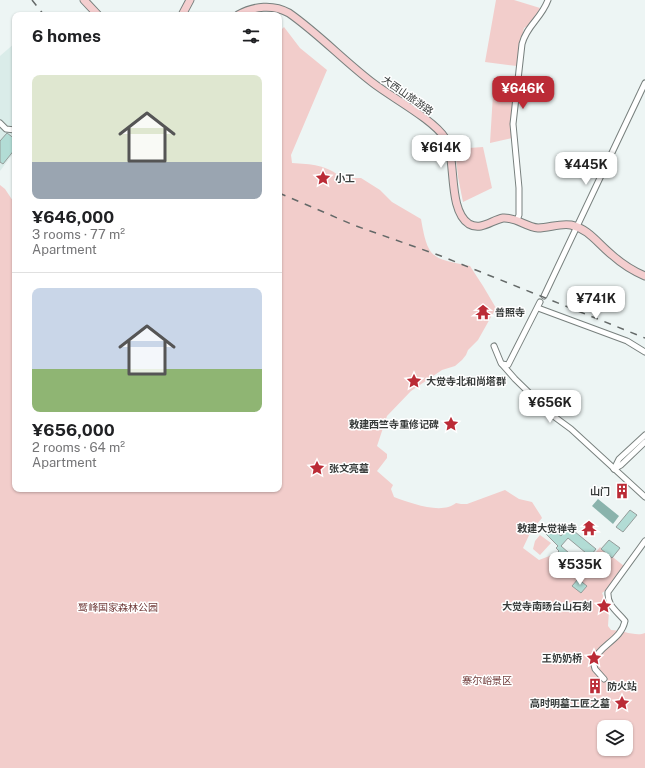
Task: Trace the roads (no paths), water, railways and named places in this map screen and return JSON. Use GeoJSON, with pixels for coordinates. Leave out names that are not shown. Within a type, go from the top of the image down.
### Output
{"type":"FeatureCollection","features":[{"type":"Feature","properties":{"kind":"street"},"geometry":{"type":"LineString","coordinates":[[84,0],[95,12]]}},
{"type":"Feature","properties":{"kind":"street"},"geometry":{"type":"LineString","coordinates":[[184,12],[190,0]]}},
{"type":"Feature","properties":{"kind":"street"},"geometry":{"type":"LineString","coordinates":[[516,220],[519,215],[519,188],[513,124],[522,44],[525,34],[539,18],[545,9],[548,0]]}},
{"type":"Feature","properties":{"kind":"street","name":"大西山旅游路"},"geometry":{"type":"LineString","coordinates":[[244,12],[253,8],[267,7],[279,8],[291,14],[372,82],[431,124],[442,134],[450,151],[452,182],[455,194],[462,215],[470,224],[478,226],[503,218],[516,220],[538,228],[563,225],[576,227],[587,232],[618,260],[645,276]]}},
{"type":"Feature","properties":{"kind":"street"},"geometry":{"type":"LineString","coordinates":[[544,296],[645,83]]}},
{"type":"Feature","properties":{"kind":"street"},"geometry":{"type":"LineString","coordinates":[[0,123],[6,129],[12,130]]}},
{"type":"Feature","properties":{"kind":"street"},"geometry":{"type":"LineString","coordinates":[[501,363],[508,365],[540,302]]}},
{"type":"Feature","properties":{"kind":"street"},"geometry":{"type":"LineString","coordinates":[[538,308],[627,341],[645,352]]}},
{"type":"Feature","properties":{"kind":"street"},"geometry":{"type":"LineString","coordinates":[[494,346],[501,363],[515,379],[552,415],[571,429],[645,497]]}},
{"type":"Feature","properties":{"kind":"street"},"geometry":{"type":"LineString","coordinates":[[614,469],[619,459],[645,435]]}},
{"type":"Feature","properties":{"kind":"street"},"geometry":{"type":"LineString","coordinates":[[614,469],[623,463],[645,442]]}},
{"type":"Feature","properties":{"kind":"street"},"geometry":{"type":"LineString","coordinates":[[604,679],[595,669],[593,661],[596,653],[623,630],[625,621],[619,613],[611,607],[608,600],[608,592],[645,541]]}},
{"type":"Feature","properties":{"kind":"railway"},"geometry":{"type":"LineString","coordinates":[[32,0],[42,12]]}},
{"type":"Feature","properties":{"kind":"railway"},"geometry":{"type":"LineString","coordinates":[[282,194],[356,226],[441,256],[645,338]]}},
{"type":"Feature","properties":{"kind":"place","name":"小工"},"geometry":{"type":"Point","coordinates":[323,178]}},
{"type":"Feature","properties":{"kind":"place","name":"普照寺"},"geometry":{"type":"Point","coordinates":[483,312]}},
{"type":"Feature","properties":{"kind":"place","name":"大觉寺北和尚塔群"},"geometry":{"type":"Point","coordinates":[414,381]}},
{"type":"Feature","properties":{"kind":"place","name":"敕建西竺寺重修记碑"},"geometry":{"type":"Point","coordinates":[451,424]}},
{"type":"Feature","properties":{"kind":"place","name":"张文亮墓"},"geometry":{"type":"Point","coordinates":[317,468]}},
{"type":"Feature","properties":{"kind":"place","name":"山门"},"geometry":{"type":"Point","coordinates":[622,491]}},
{"type":"Feature","properties":{"kind":"place","name":"敕建大觉禅寺"},"geometry":{"type":"Point","coordinates":[589,528]}},
{"type":"Feature","properties":{"kind":"place","name":"大觉寺南旸台山石刻"},"geometry":{"type":"Point","coordinates":[604,606]}},
{"type":"Feature","properties":{"kind":"place","name":"王奶奶桥"},"geometry":{"type":"Point","coordinates":[594,658]}},
{"type":"Feature","properties":{"kind":"place","name":"防火站"},"geometry":{"type":"Point","coordinates":[595,686]}},
{"type":"Feature","properties":{"kind":"place","name":"高时明墓工匠之墓"},"geometry":{"type":"Point","coordinates":[622,703]}},
{"type":"Feature","properties":{"kind":"park label","name":"鹫峰国家森林公园"},"geometry":{"type":"Point","coordinates":[118,607]}},
{"type":"Feature","properties":{"kind":"park label","name":"寨尔峪景区"},"geometry":{"type":"Point","coordinates":[487,680]}}]}
